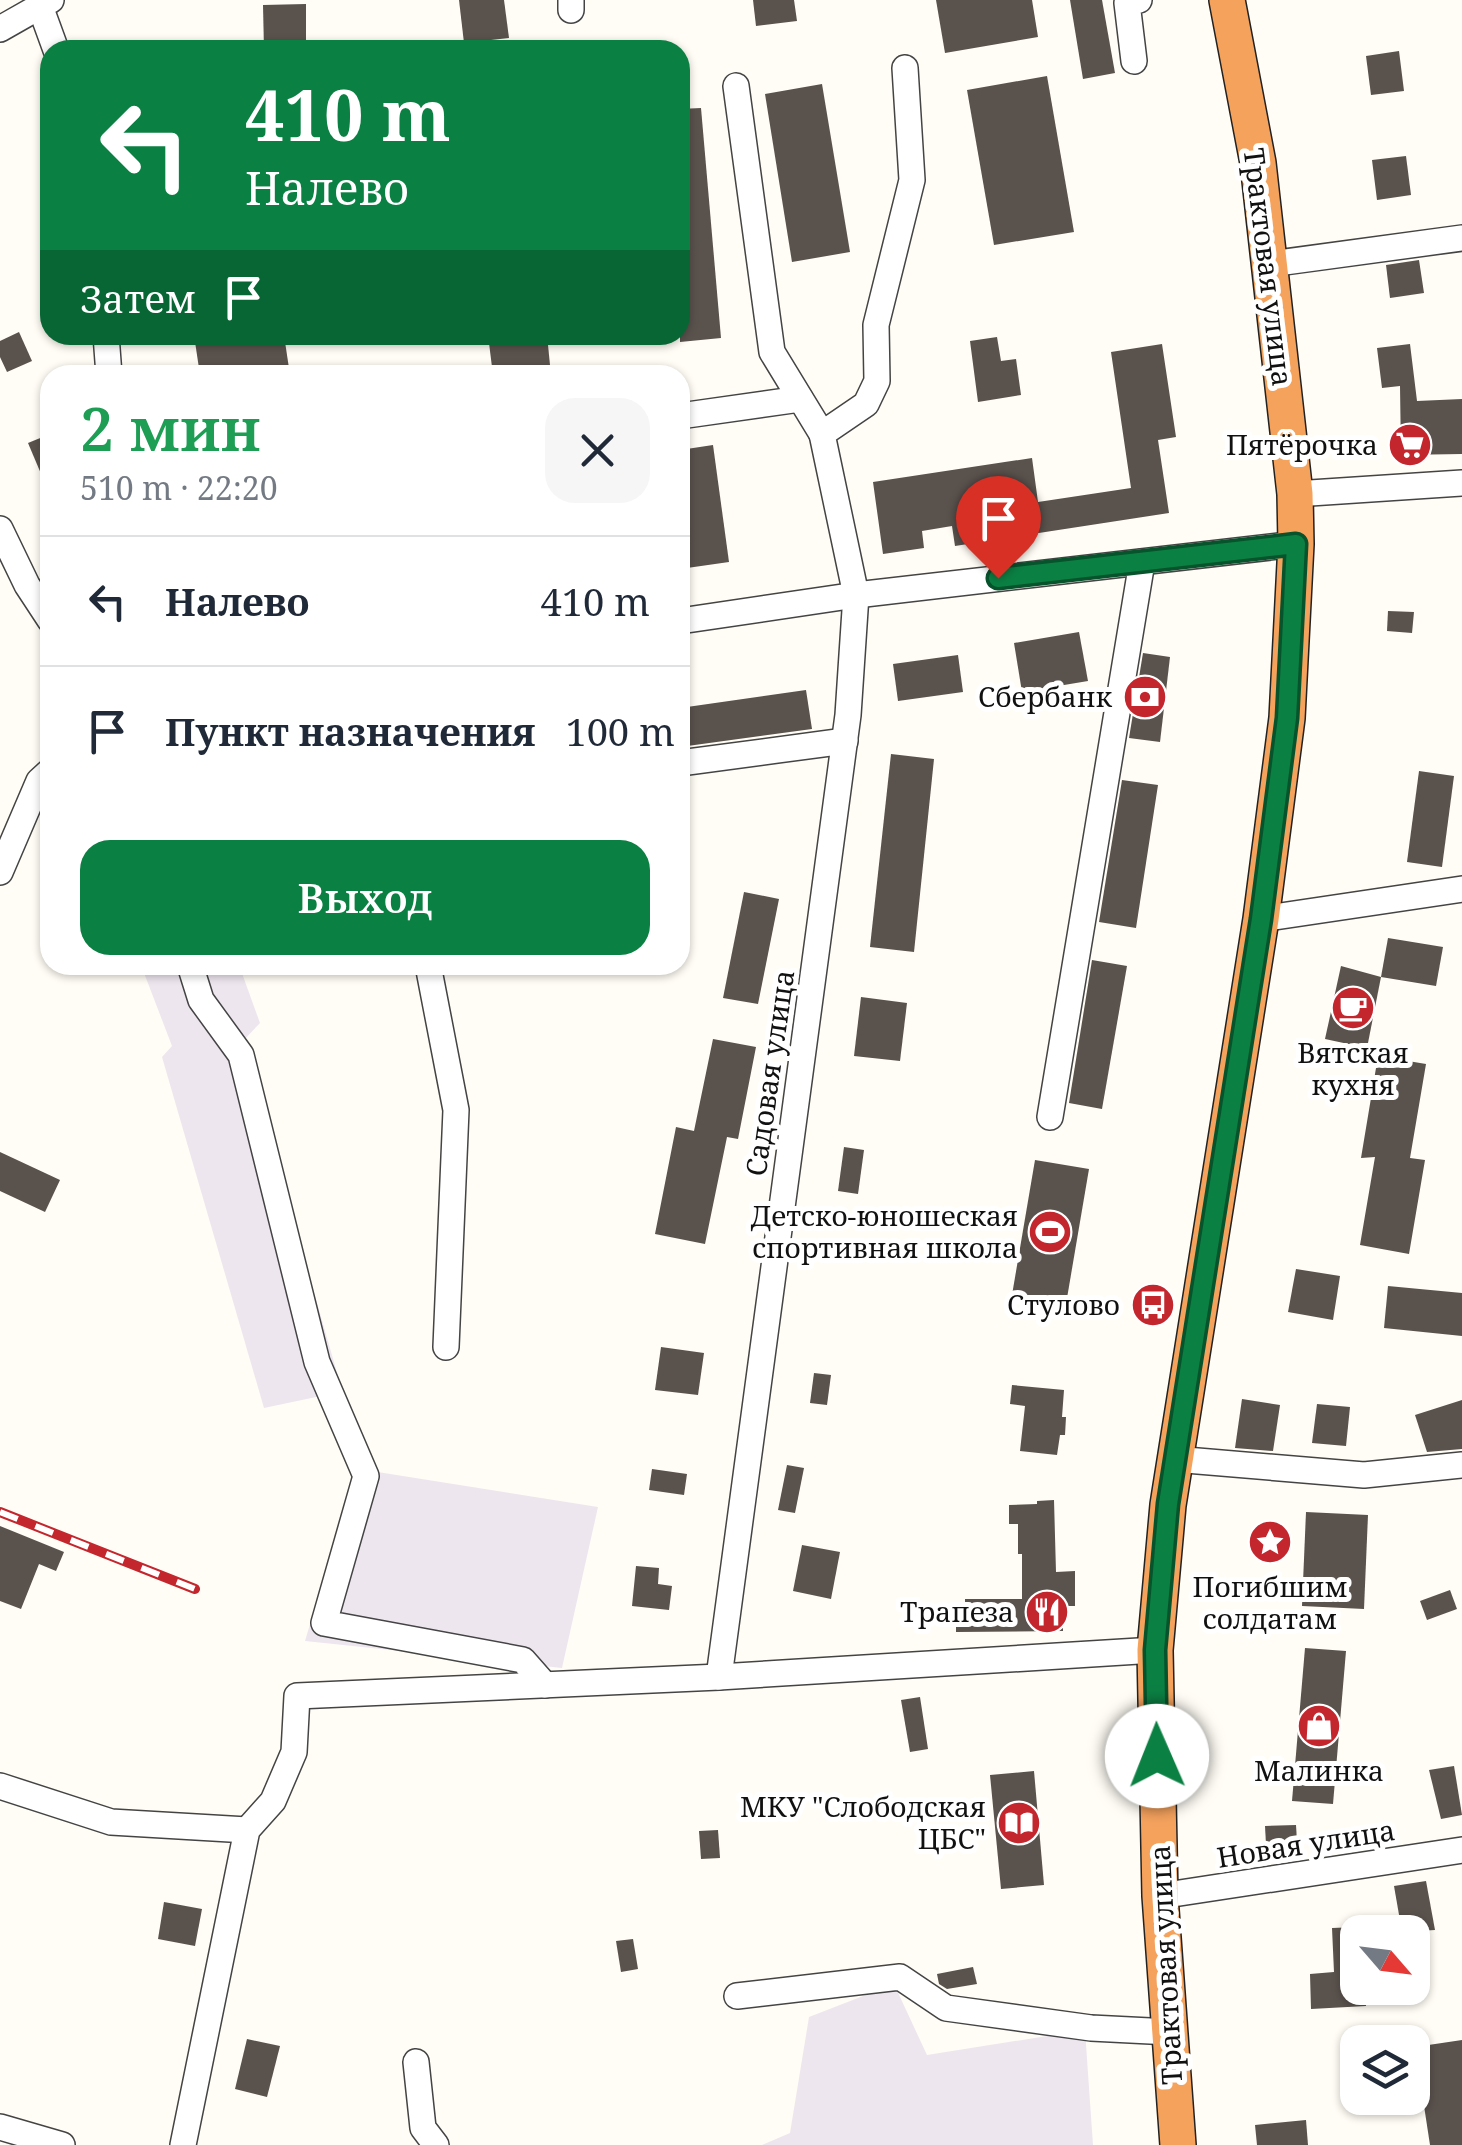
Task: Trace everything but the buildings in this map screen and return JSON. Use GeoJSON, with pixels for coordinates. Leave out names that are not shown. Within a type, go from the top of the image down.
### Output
{"type":"FeatureCollection","features":[{"type":"Feature","properties":{"kind":"highway","name":"Трактовая улица"},"geometry":{"type":"LineString","coordinates":[[1178,2145],[1160,1896],[1155,1650],[1174,1460],[1261,919],[1287,718],[1296,544],[1295,494],[1258,163],[1227,0]]}},
{"type":"Feature","properties":{"kind":"street"},"geometry":{"type":"LineString","coordinates":[[1134,62],[1127,4],[1139,0]]}},
{"type":"Feature","properties":{"kind":"street"},"geometry":{"type":"LineString","coordinates":[[0,29],[46,3],[54,40]]}},
{"type":"Feature","properties":{"kind":"street"},"geometry":{"type":"LineString","coordinates":[[822,434],[866,404],[877,382],[876,325],[912,180],[905,68]]}},
{"type":"Feature","properties":{"kind":"street","name":"Садовая улица"},"geometry":{"type":"LineString","coordinates":[[719,1677],[844,741],[856,595],[822,434],[772,352],[736,86]]}},
{"type":"Feature","properties":{"kind":"street"},"geometry":{"type":"LineString","coordinates":[[1270,264],[1462,238]]}},
{"type":"Feature","properties":{"kind":"street"},"geometry":{"type":"LineString","coordinates":[[690,414],[800,398]]}},
{"type":"Feature","properties":{"kind":"street"},"geometry":{"type":"LineString","coordinates":[[1295,494],[1462,483]]}},
{"type":"Feature","properties":{"kind":"street"},"geometry":{"type":"LineString","coordinates":[[0,529],[40,604]]}},
{"type":"Feature","properties":{"kind":"street"},"geometry":{"type":"LineString","coordinates":[[690,620],[856,595],[1296,544]]}},
{"type":"Feature","properties":{"kind":"street"},"geometry":{"type":"LineString","coordinates":[[1050,1117],[1142,562]]}},
{"type":"Feature","properties":{"kind":"street"},"geometry":{"type":"LineString","coordinates":[[690,762],[844,741]]}},
{"type":"Feature","properties":{"kind":"street"},"geometry":{"type":"LineString","coordinates":[[0,872],[40,780]]}},
{"type":"Feature","properties":{"kind":"street"},"geometry":{"type":"LineString","coordinates":[[1261,919],[1462,889]]}},
{"type":"Feature","properties":{"kind":"street"},"geometry":{"type":"LineString","coordinates":[[193,975],[201,1000],[241,1055],[317,1362],[366,1476],[324,1623],[523,1660],[545,1685]]}},
{"type":"Feature","properties":{"kind":"street"},"geometry":{"type":"LineString","coordinates":[[430,975],[456,1110],[446,1347]]}},
{"type":"Feature","properties":{"kind":"street"},"geometry":{"type":"LineString","coordinates":[[1174,1460],[1364,1476],[1462,1465]]}},
{"type":"Feature","properties":{"kind":"street"},"geometry":{"type":"LineString","coordinates":[[183,2145],[246,1830],[273,1801],[294,1752],[297,1696],[719,1677],[1155,1650]]}},
{"type":"Feature","properties":{"kind":"street"},"geometry":{"type":"LineString","coordinates":[[0,1786],[111,1822],[246,1830]]}},
{"type":"Feature","properties":{"kind":"street","name":"Новая улица"},"geometry":{"type":"LineString","coordinates":[[1160,1896],[1462,1850]]}},
{"type":"Feature","properties":{"kind":"street"},"geometry":{"type":"LineString","coordinates":[[737,1996],[900,1976],[946,2008],[1090,2028],[1170,2032]]}},
{"type":"Feature","properties":{"kind":"street"},"geometry":{"type":"LineString","coordinates":[[416,2062],[423,2128],[436,2145]]}},
{"type":"Feature","properties":{"kind":"street"},"geometry":{"type":"LineString","coordinates":[[0,2127],[62,2145]]}},
{"type":"Feature","properties":{"kind":"shaded area"},"geometry":{"type":"Polygon","coordinates":[[[145,975],[243,975],[260,1023],[242,1042],[365,1470],[598,1507],[562,1668],[305,1641],[353,1480],[321,1396],[264,1408],[162,1057],[172,1046],[145,975]]]}},
{"type":"Feature","properties":{"kind":"shaded area"},"geometry":{"type":"Polygon","coordinates":[[[894,1984],[927,2055],[1085,2030],[1093,2145],[762,2145],[790,2133],[809,2017],[894,1984]]]}},
{"type":"Feature","properties":{"kind":"railway"},"geometry":{"type":"LineString","coordinates":[[0,1512],[195,1589]]}},
{"type":"Feature","properties":{"kind":"place","name":"Пятёрочка"},"geometry":{"type":"Point","coordinates":[1410,445]}},
{"type":"Feature","properties":{"kind":"place","name":"Сбербанк"},"geometry":{"type":"Point","coordinates":[1145,697]}},
{"type":"Feature","properties":{"kind":"place","name":"Вятская кухня"},"geometry":{"type":"Point","coordinates":[1353,1008]}},
{"type":"Feature","properties":{"kind":"place","name":"Детско-юношеская спортивная школа"},"geometry":{"type":"Point","coordinates":[1050,1232]}},
{"type":"Feature","properties":{"kind":"place","name":"Стулово"},"geometry":{"type":"Point","coordinates":[1153,1305]}},
{"type":"Feature","properties":{"kind":"place","name":"Погибшим солдатам"},"geometry":{"type":"Point","coordinates":[1270,1542]}},
{"type":"Feature","properties":{"kind":"place","name":"Трапеза"},"geometry":{"type":"Point","coordinates":[1047,1612]}},
{"type":"Feature","properties":{"kind":"place","name":"Малинка"},"geometry":{"type":"Point","coordinates":[1319,1726]}},
{"type":"Feature","properties":{"kind":"place","name":"МКУ \"Слободская ЦБС\""},"geometry":{"type":"Point","coordinates":[1019,1823]}},
{"type":"Feature","properties":{"kind":"route"},"geometry":{"type":"LineString","coordinates":[[998,578],[1296,544],[1287,718],[1261,919],[1168,1504],[1155,1650],[1157,1756]]}}]}
